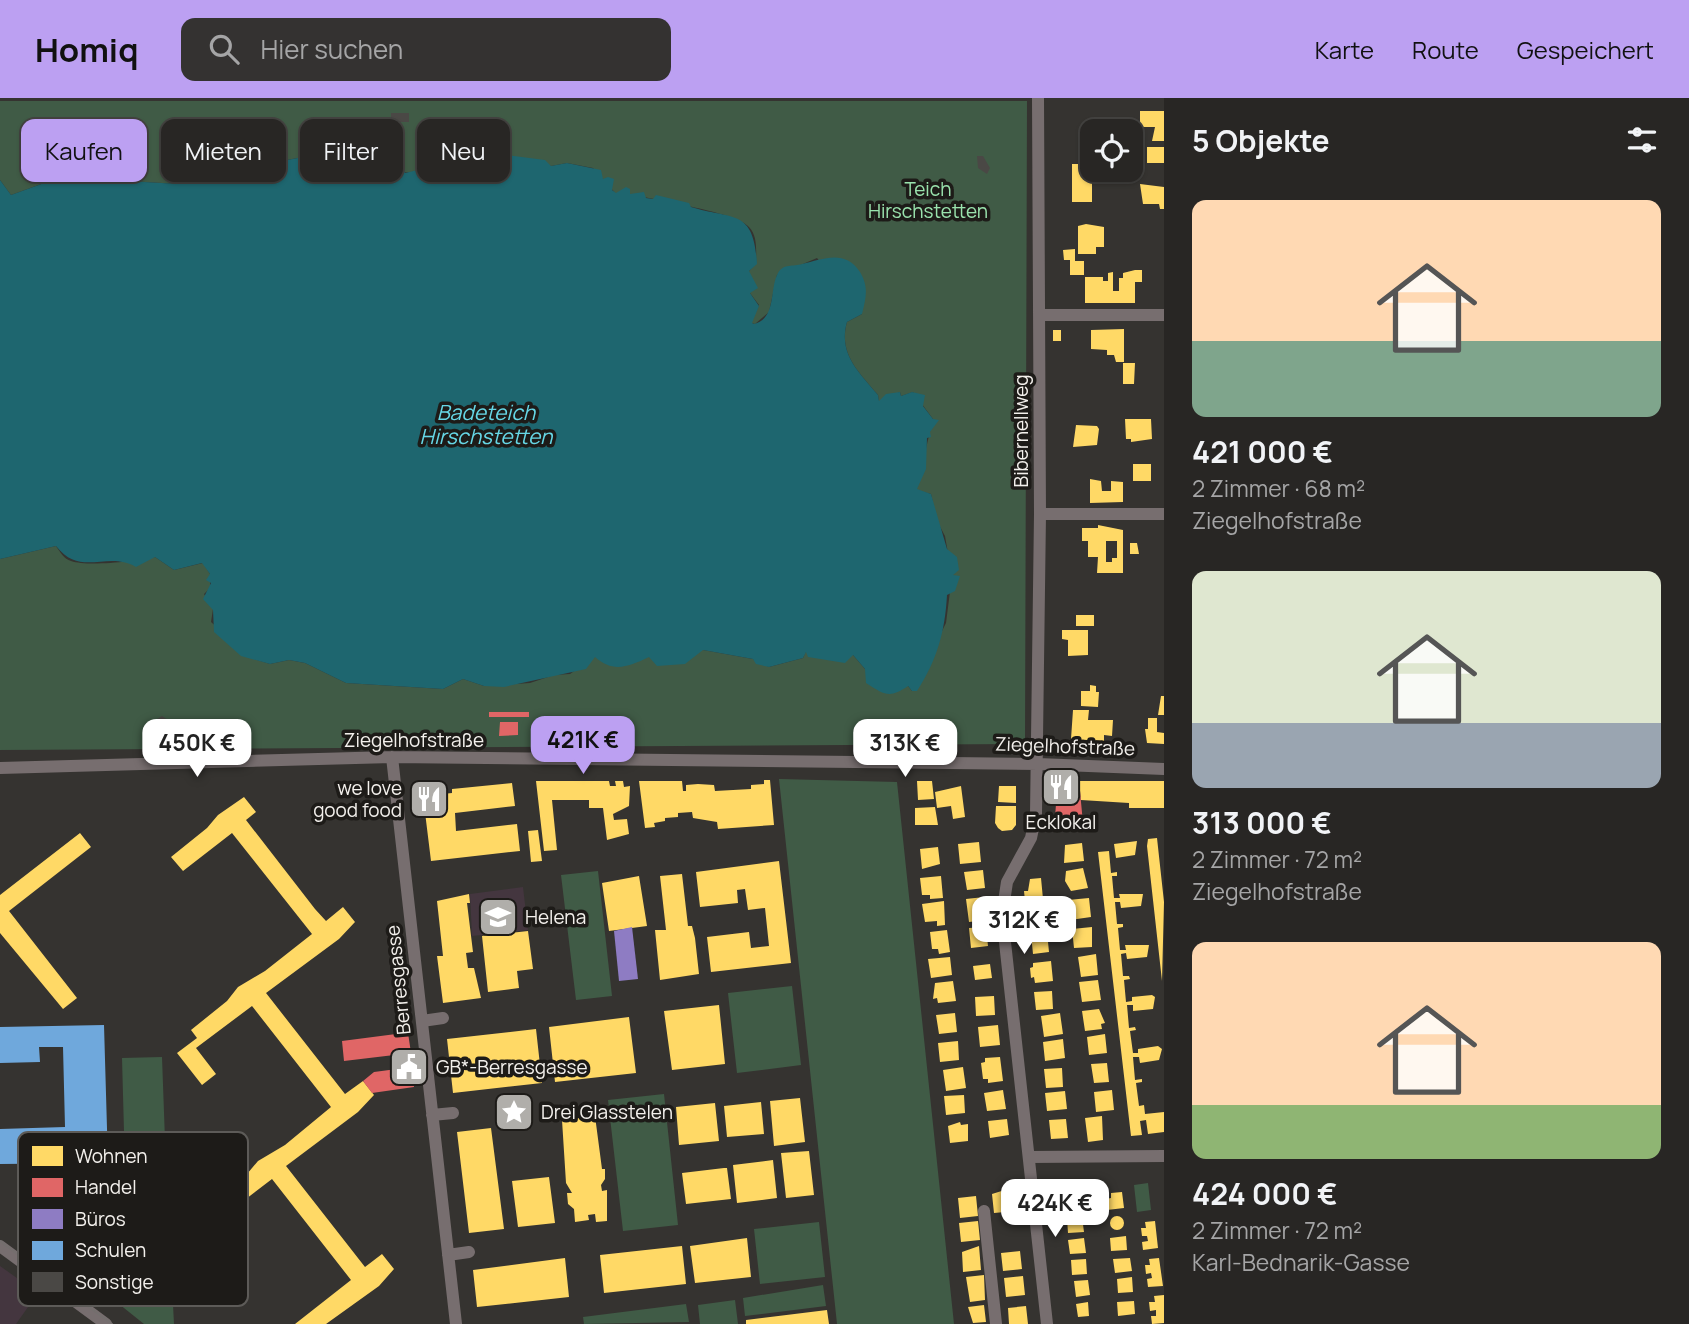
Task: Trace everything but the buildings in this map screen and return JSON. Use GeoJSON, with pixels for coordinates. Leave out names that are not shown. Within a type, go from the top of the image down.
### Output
{"type":"FeatureCollection","features":[{"type":"Feature","properties":{"kind":"street","name":"Bibernellweg"},"geometry":{"type":"LineString","coordinates":[[1038,98],[1038,764],[1035,827],[1007,882],[1002,915],[1047,1324]]}},
{"type":"Feature","properties":{"kind":"street"},"geometry":{"type":"LineString","coordinates":[[1039,315],[1164,315]]}},
{"type":"Feature","properties":{"kind":"street"},"geometry":{"type":"LineString","coordinates":[[1040,514],[1164,514]]}},
{"type":"Feature","properties":{"kind":"street","name":"Ziegelhofstraße"},"geometry":{"type":"LineString","coordinates":[[0,768],[393,757],[515,759],[630,767],[1038,764],[1164,769]]}},
{"type":"Feature","properties":{"kind":"street","name":"Berresgasse"},"geometry":{"type":"LineString","coordinates":[[393,757],[456,1324]]}},
{"type":"Feature","properties":{"kind":"street"},"geometry":{"type":"LineString","coordinates":[[515,759],[517,774]]}},
{"type":"Feature","properties":{"kind":"street"},"geometry":{"type":"LineString","coordinates":[[422,1021],[443,1018]]}},
{"type":"Feature","properties":{"kind":"street"},"geometry":{"type":"LineString","coordinates":[[432,1115],[453,1113]]}},
{"type":"Feature","properties":{"kind":"street"},"geometry":{"type":"LineString","coordinates":[[1030,1157],[1164,1156]]}},
{"type":"Feature","properties":{"kind":"street"},"geometry":{"type":"LineString","coordinates":[[984,1211],[996,1324]]}},
{"type":"Feature","properties":{"kind":"street"},"geometry":{"type":"LineString","coordinates":[[0,1246],[18,1259]]}},
{"type":"Feature","properties":{"kind":"street"},"geometry":{"type":"LineString","coordinates":[[448,1255],[469,1252]]}},
{"type":"Feature","properties":{"kind":"street"},"geometry":{"type":"LineString","coordinates":[[82,1306],[106,1324]]}},
{"type":"Feature","properties":{"kind":"shaded area","name":"Helena"},"geometry":{"type":"Polygon","coordinates":[[[523,887],[528,930],[472,936],[470,894],[523,887]]]}},
{"type":"Feature","properties":{"kind":"shaded area"},"geometry":{"type":"Polygon","coordinates":[[[0,1266],[18,1279],[18,1306],[29,1306],[16,1324],[0,1324],[0,1266]]]}},
{"type":"Feature","properties":{"kind":"green space","name":"Teich Hirschstetten"},"geometry":{"type":"Polygon","coordinates":[[[0,101],[1027,101],[1025,744],[0,750],[0,559],[56,546],[66,559],[79,563],[113,563],[155,557],[174,570],[203,563],[210,574],[210,588],[204,594],[213,609],[211,622],[251,658],[270,664],[289,660],[305,663],[346,683],[443,689],[463,679],[484,686],[530,683],[554,675],[570,674],[595,656],[649,657],[703,650],[753,659],[769,667],[803,658],[806,651],[853,655],[865,669],[908,686],[912,691],[946,623],[952,576],[945,536],[937,521],[931,494],[916,490],[933,419],[913,392],[901,396],[900,392],[879,402],[878,395],[852,362],[845,344],[847,322],[862,314],[817,258],[777,275],[769,312],[755,324],[751,323],[759,305],[750,293],[749,271],[756,263],[756,244],[749,227],[728,216],[630,194],[630,189],[616,194],[593,168],[567,163],[551,166],[510,156],[510,119],[417,119],[417,172],[403,172],[403,119],[300,119],[300,158],[286,161],[286,119],[161,119],[161,182],[199,182],[179,184],[145,182],[147,182],[147,119],[21,119],[21,182],[47,182],[11,195],[0,180],[0,101]]]}},
{"type":"Feature","properties":{"kind":"green space"},"geometry":{"type":"Polygon","coordinates":[[[779,779],[897,782],[954,1324],[837,1324],[779,779]]]}},
{"type":"Feature","properties":{"kind":"green space"},"geometry":{"type":"Polygon","coordinates":[[[598,871],[612,996],[576,1000],[561,875],[598,871]]]}},
{"type":"Feature","properties":{"kind":"green space"},"geometry":{"type":"Polygon","coordinates":[[[792,986],[801,1065],[737,1073],[728,993],[792,986]]]}},
{"type":"Feature","properties":{"kind":"green space"},"geometry":{"type":"Polygon","coordinates":[[[162,1057],[165,1132],[124,1132],[122,1058],[162,1057]]]}},
{"type":"Feature","properties":{"kind":"green space"},"geometry":{"type":"Polygon","coordinates":[[[664,1094],[678,1225],[623,1231],[608,1100],[664,1094]]]}},
{"type":"Feature","properties":{"kind":"green space"},"geometry":{"type":"Polygon","coordinates":[[[1148,1183],[1151,1210],[1137,1212],[1134,1185],[1148,1183]]]}},
{"type":"Feature","properties":{"kind":"green space"},"geometry":{"type":"Polygon","coordinates":[[[819,1222],[825,1277],[760,1284],[754,1229],[819,1222]]]}},
{"type":"Feature","properties":{"kind":"green space"},"geometry":{"type":"Polygon","coordinates":[[[823,1285],[826,1306],[745,1316],[743,1298],[823,1285]]]}},
{"type":"Feature","properties":{"kind":"green space"},"geometry":{"type":"Polygon","coordinates":[[[735,1300],[738,1324],[700,1324],[698,1305],[735,1300]]]}},
{"type":"Feature","properties":{"kind":"green space"},"geometry":{"type":"Polygon","coordinates":[[[686,1304],[689,1322],[584,1324],[583,1317],[686,1304]]]}},
{"type":"Feature","properties":{"kind":"green space"},"geometry":{"type":"Polygon","coordinates":[[[122,1306],[173,1306],[174,1324],[144,1324],[122,1306]]]}},
{"type":"Feature","properties":{"kind":"water","name":"Badeteich Hirschstetten"},"geometry":{"type":"Polygon","coordinates":[[[510,156],[545,160],[551,166],[567,163],[601,170],[603,179],[614,179],[612,190],[616,193],[626,187],[630,189],[630,194],[644,192],[646,198],[653,199],[656,195],[689,203],[691,207],[739,219],[746,225],[755,246],[757,264],[749,271],[758,288],[750,293],[759,306],[752,323],[754,324],[766,316],[775,280],[783,268],[826,258],[841,258],[854,265],[863,277],[866,293],[862,314],[847,322],[845,344],[852,362],[878,395],[879,401],[886,394],[900,392],[901,396],[912,392],[925,395],[923,406],[933,419],[939,420],[930,432],[931,437],[927,438],[926,469],[917,489],[931,494],[947,549],[957,557],[959,570],[953,575],[960,576],[955,591],[947,595],[939,645],[917,691],[912,691],[908,686],[892,694],[878,691],[866,683],[865,669],[853,655],[845,663],[808,657],[806,652],[803,658],[769,667],[756,664],[753,659],[703,650],[685,664],[657,666],[649,657],[614,667],[595,657],[586,669],[504,687],[484,686],[463,679],[443,689],[346,683],[305,663],[289,660],[270,664],[241,656],[214,632],[213,610],[203,599],[211,583],[206,580],[210,574],[202,563],[174,570],[155,557],[136,567],[115,561],[85,562],[65,555],[56,546],[0,559],[0,180],[11,195],[47,182],[286,182],[287,160],[300,158],[300,182],[403,182],[403,170],[405,173],[417,170],[417,182],[510,182],[510,156]]]}},
{"type":"Feature","properties":{"kind":"tram line"},"geometry":{"type":"LineString","coordinates":[[0,1241],[18,1254]]}},
{"type":"Feature","properties":{"kind":"tram line"},"geometry":{"type":"LineString","coordinates":[[88,1306],[112,1324]]}},
{"type":"Feature","properties":{"kind":"place","name":"Ecklokal"},"geometry":{"type":"Point","coordinates":[1061,787]}},
{"type":"Feature","properties":{"kind":"place","name":"we love good food"},"geometry":{"type":"Point","coordinates":[429,799]}},
{"type":"Feature","properties":{"kind":"place","name":"Helena"},"geometry":{"type":"Point","coordinates":[498,917]}},
{"type":"Feature","properties":{"kind":"place","name":"GB*-Berresgasse"},"geometry":{"type":"Point","coordinates":[409,1067]}},
{"type":"Feature","properties":{"kind":"place","name":"Drei Glasstelen"},"geometry":{"type":"Point","coordinates":[514,1112]}}]}
